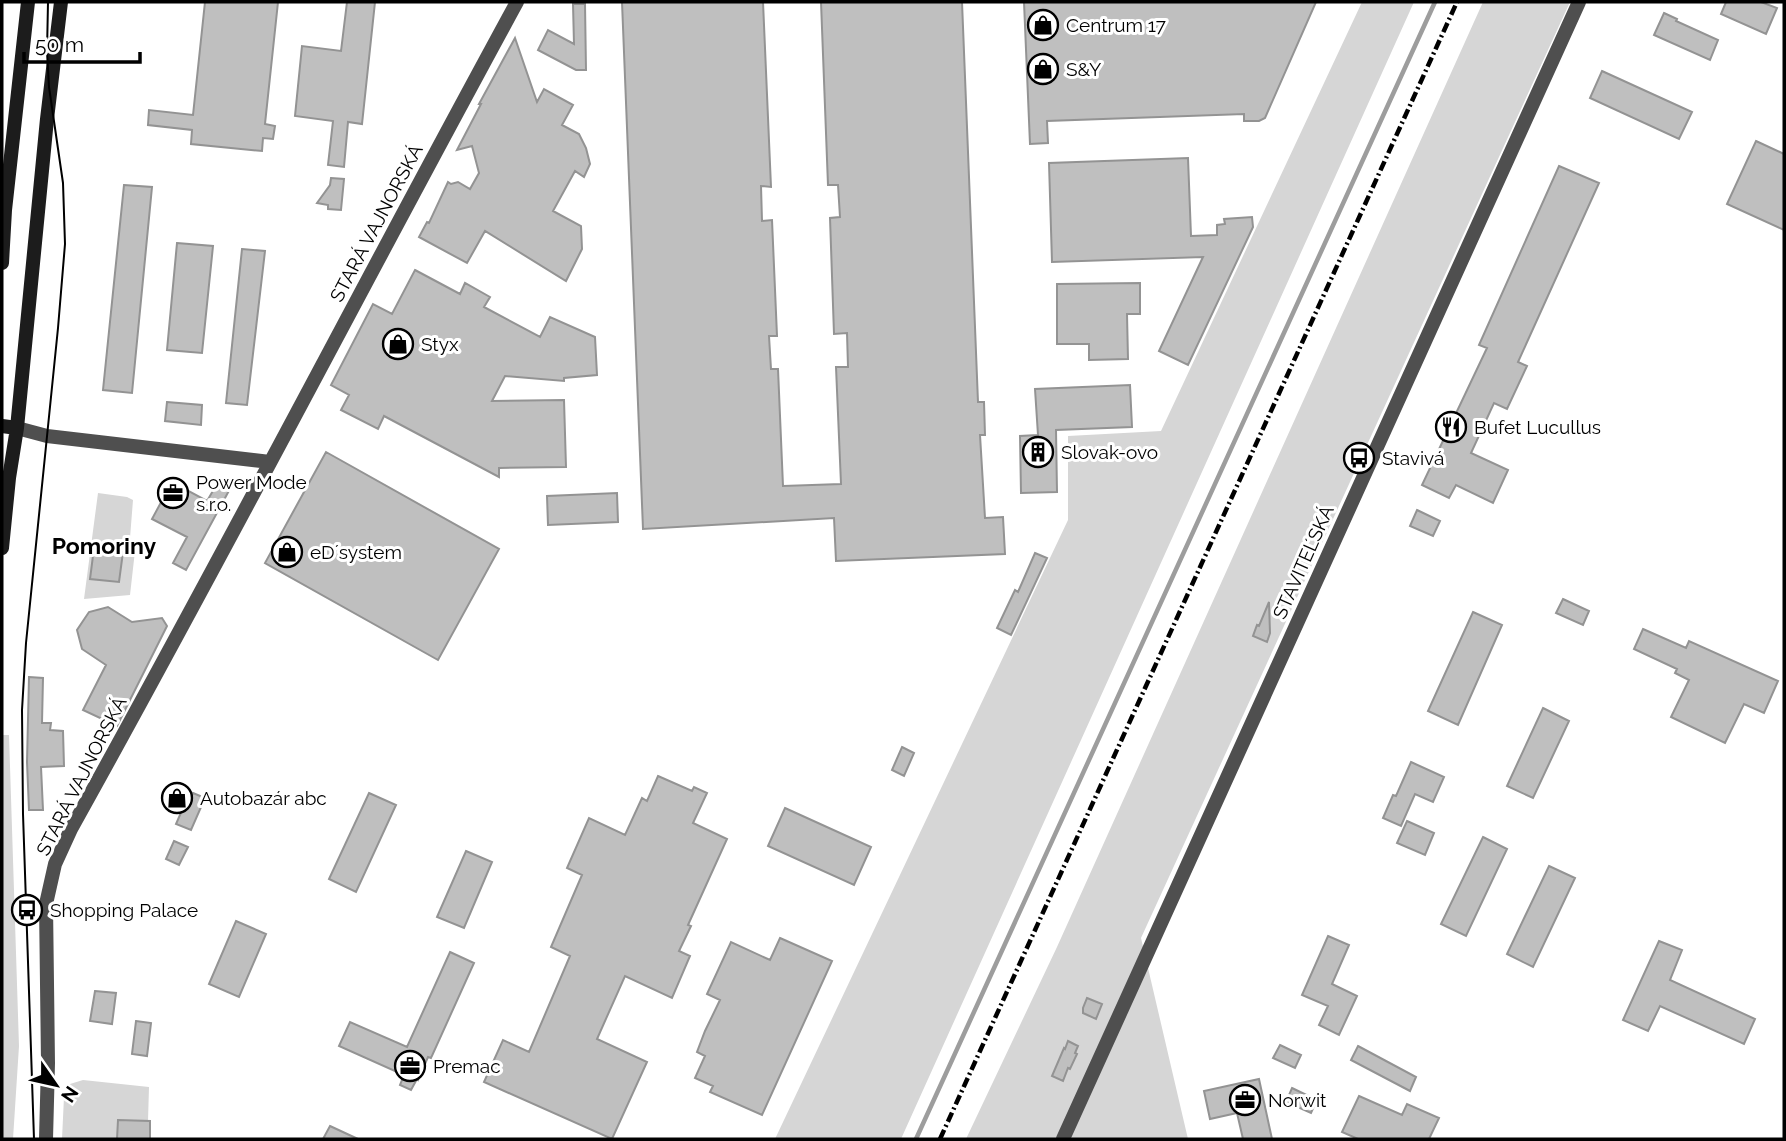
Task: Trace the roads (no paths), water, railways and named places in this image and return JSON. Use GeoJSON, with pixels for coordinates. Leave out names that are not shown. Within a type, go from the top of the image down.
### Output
{"type":"FeatureCollection","features":[{"type":"Feature","properties":{"kind":"main road"},"geometry":{"type":"LineString","coordinates":[[2,263],[5,210],[28,2]]}},
{"type":"Feature","properties":{"kind":"main road"},"geometry":{"type":"LineString","coordinates":[[2,548],[61,2]]}},
{"type":"Feature","properties":{"kind":"main road"},"geometry":{"type":"LineString","coordinates":[[2,426],[17,428]]}},
{"type":"Feature","properties":{"kind":"main road"},"geometry":{"type":"LineString","coordinates":[[2,440],[17,428]]}},
{"type":"Feature","properties":{"kind":"main road"},"geometry":{"type":"LineString","coordinates":[[2,464],[9,478]]}},
{"type":"Feature","properties":{"kind":"street","name":"STARÁ VAJNORSKÁ"},"geometry":{"type":"LineString","coordinates":[[46,1139],[46,904],[55,864],[71,829],[517,2]]}},
{"type":"Feature","properties":{"kind":"street","name":"STAVITEĽSKÁ"},"geometry":{"type":"LineString","coordinates":[[1063,1139],[1579,2]]}},
{"type":"Feature","properties":{"kind":"street"},"geometry":{"type":"LineString","coordinates":[[17,428],[47,436],[270,462]]}},
{"type":"Feature","properties":{"kind":"waterway"},"geometry":{"type":"LineString","coordinates":[[916,1139],[1435,2]]}},
{"type":"Feature","properties":{"kind":"tram line"},"geometry":{"type":"LineString","coordinates":[[34,1139],[22,710],[26,643],[65,244],[63,183],[49,87],[48,2]]}},
{"type":"Feature","properties":{"kind":"railway"},"geometry":{"type":"LineString","coordinates":[[940,1139],[1457,2]]}},
{"type":"Feature","properties":{"kind":"place","name":"Centrum 17"},"geometry":{"type":"Point","coordinates":[1043,25]}},
{"type":"Feature","properties":{"kind":"place","name":"S&Y"},"geometry":{"type":"Point","coordinates":[1043,69]}},
{"type":"Feature","properties":{"kind":"place","name":"Styx"},"geometry":{"type":"Point","coordinates":[398,344]}},
{"type":"Feature","properties":{"kind":"place","name":"Bufet Lucullus"},"geometry":{"type":"Point","coordinates":[1451,427]}},
{"type":"Feature","properties":{"kind":"place","name":"Slovak-ovo"},"geometry":{"type":"Point","coordinates":[1038,452]}},
{"type":"Feature","properties":{"kind":"place","name":"Stavivá"},"geometry":{"type":"Point","coordinates":[1359,458]}},
{"type":"Feature","properties":{"kind":"place","name":"Power Mode s.r.o."},"geometry":{"type":"Point","coordinates":[173,493]}},
{"type":"Feature","properties":{"kind":"place","name":"eD´system"},"geometry":{"type":"Point","coordinates":[287,552]}},
{"type":"Feature","properties":{"kind":"place","name":"Autobazár abc"},"geometry":{"type":"Point","coordinates":[177,798]}},
{"type":"Feature","properties":{"kind":"place","name":"Shopping Palace"},"geometry":{"type":"Point","coordinates":[27,910]}},
{"type":"Feature","properties":{"kind":"place","name":"Premac"},"geometry":{"type":"Point","coordinates":[410,1066]}},
{"type":"Feature","properties":{"kind":"place","name":"Norwit"},"geometry":{"type":"Point","coordinates":[1245,1100]}},
{"type":"Feature","properties":{"kind":"district","name":"Pomoriny"},"geometry":{"type":"Point","coordinates":[104,545]}}]}
